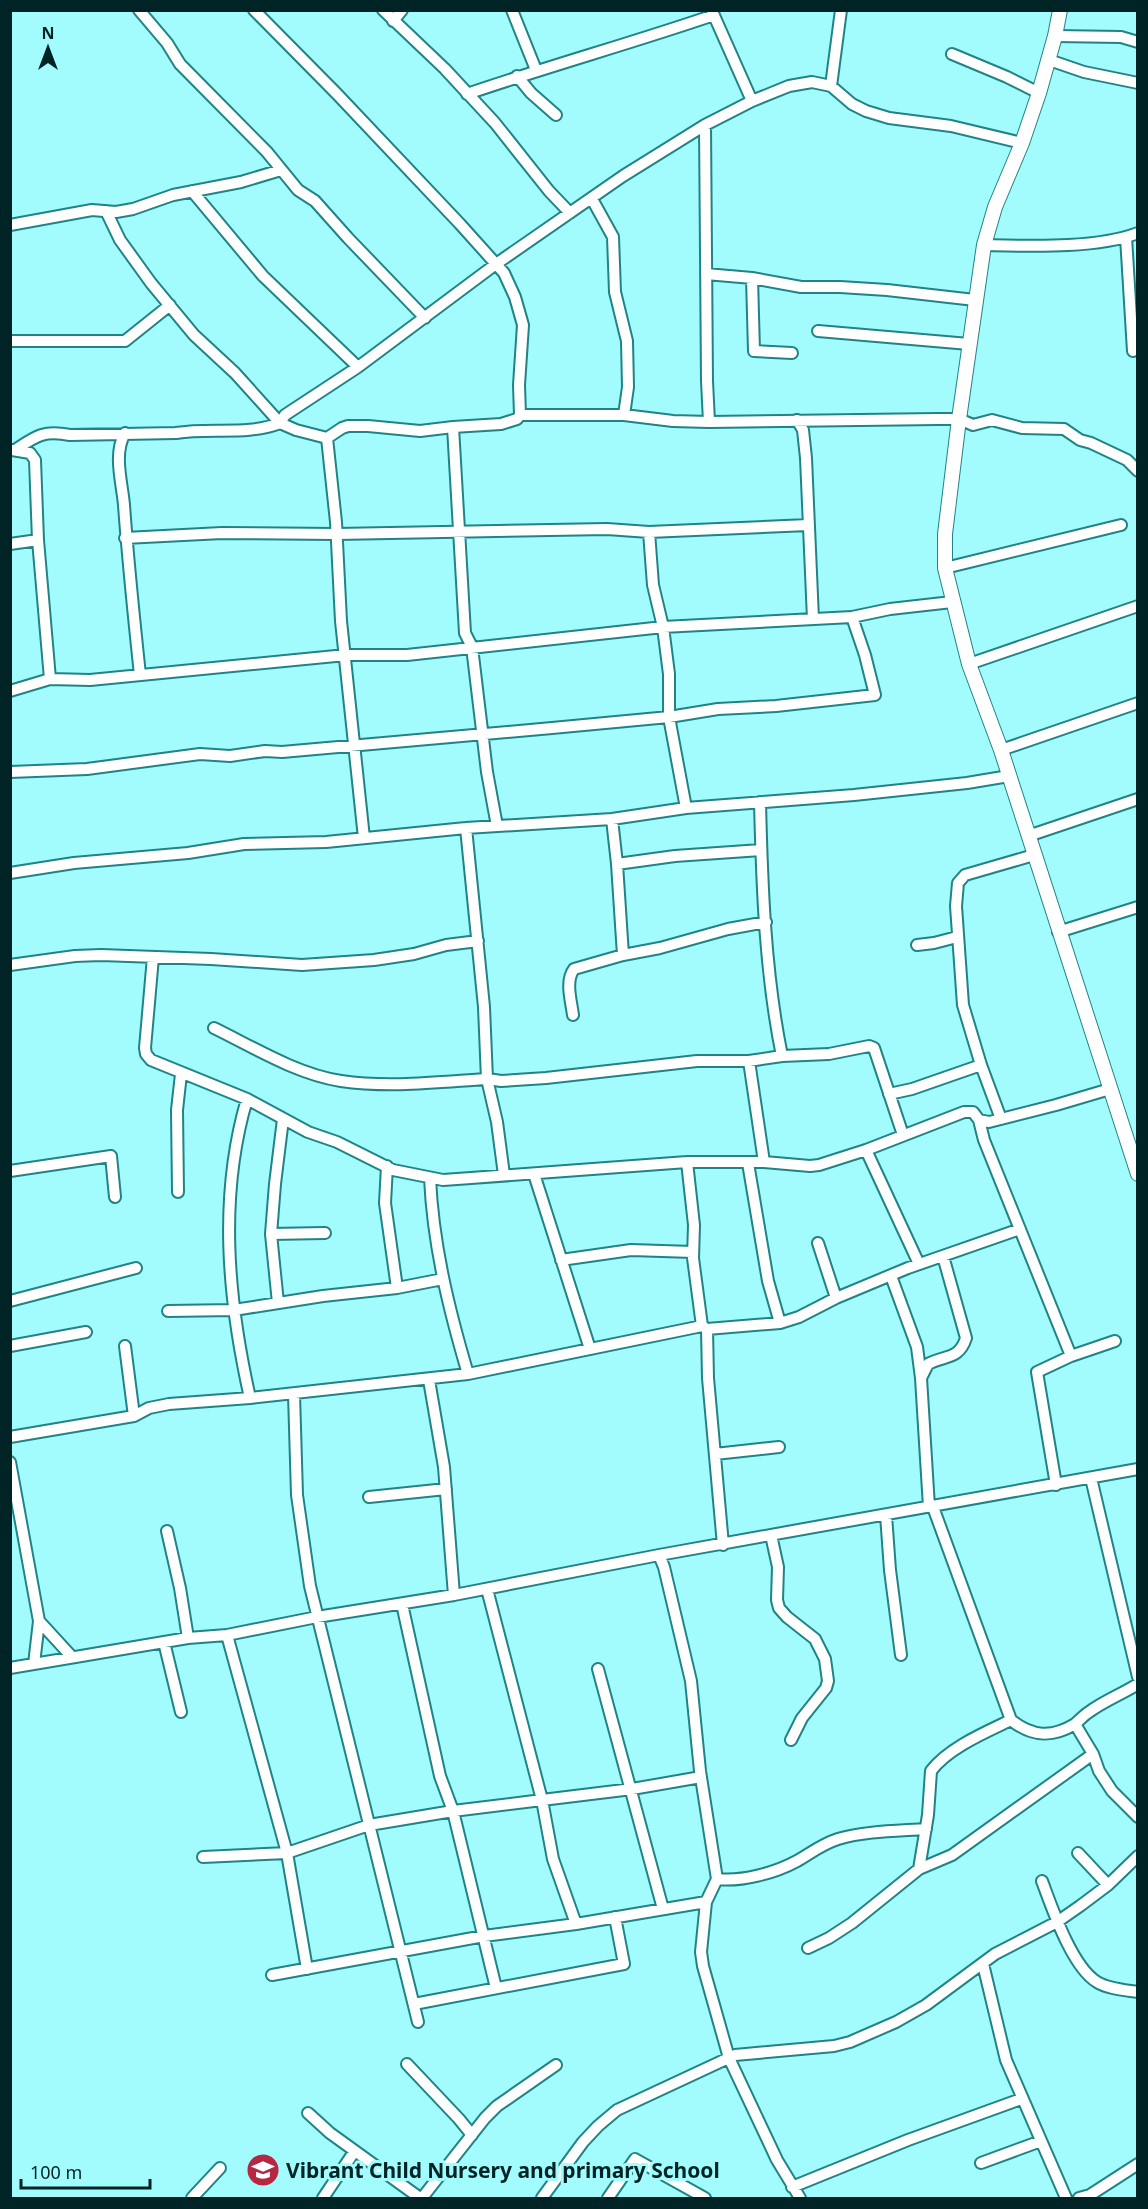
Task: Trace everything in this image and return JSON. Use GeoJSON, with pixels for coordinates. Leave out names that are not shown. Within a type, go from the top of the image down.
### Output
{"type":"FeatureCollection","features":[{"type":"Feature","properties":{"kind":"street"},"geometry":{"type":"LineString","coordinates":[[139,10],[180,64],[214,101],[253,138],[298,190],[315,201],[424,318]]}},
{"type":"Feature","properties":{"kind":"street"},"geometry":{"type":"LineString","coordinates":[[106,211],[120,240],[194,335],[235,373],[280,423],[296,430],[327,438],[348,426],[420,432],[501,424],[517,419],[520,415],[519,386],[524,326],[515,297],[504,273],[337,94],[254,10]]}},
{"type":"Feature","properties":{"kind":"street"},"geometry":{"type":"LineString","coordinates":[[383,10],[445,69],[495,123],[549,191],[570,213]]}},
{"type":"Feature","properties":{"kind":"street"},"geometry":{"type":"LineString","coordinates":[[393,21],[402,10]]}},
{"type":"Feature","properties":{"kind":"street"},"geometry":{"type":"LineString","coordinates":[[512,10],[536,70]]}},
{"type":"Feature","properties":{"kind":"street"},"geometry":{"type":"LineString","coordinates":[[831,86],[841,10]]}},
{"type":"Feature","properties":{"kind":"street"},"geometry":{"type":"LineString","coordinates":[[1060,10],[1039,93],[1022,143],[995,207],[984,245],[945,534],[945,568],[969,664],[1001,750],[1137,1174]]}},
{"type":"Feature","properties":{"kind":"street"},"geometry":{"type":"LineString","coordinates":[[467,94],[536,70],[640,40],[713,13],[752,101]]}},
{"type":"Feature","properties":{"kind":"street"},"geometry":{"type":"LineString","coordinates":[[1055,36],[1120,37],[1137,42]]}},
{"type":"Feature","properties":{"kind":"street"},"geometry":{"type":"LineString","coordinates":[[952,54],[1039,93]]}},
{"type":"Feature","properties":{"kind":"street"},"geometry":{"type":"LineString","coordinates":[[1049,60],[1084,72],[1137,83]]}},
{"type":"Feature","properties":{"kind":"street"},"geometry":{"type":"LineString","coordinates":[[517,76],[531,93],[556,115]]}},
{"type":"Feature","properties":{"kind":"street"},"geometry":{"type":"LineString","coordinates":[[13,450],[33,436],[57,432],[70,435],[266,429],[280,423],[285,415],[358,367],[496,264],[623,176],[705,125],[752,101],[789,86],[812,82],[831,86],[852,104],[889,118],[951,126],[1022,143]]}},
{"type":"Feature","properties":{"kind":"street"},"geometry":{"type":"LineString","coordinates":[[705,125],[709,422]]}},
{"type":"Feature","properties":{"kind":"street"},"geometry":{"type":"LineString","coordinates":[[10,225],[92,210],[116,212],[133,209],[192,191],[241,182],[281,170]]}},
{"type":"Feature","properties":{"kind":"street"},"geometry":{"type":"LineString","coordinates":[[192,191],[263,276],[358,367]]}},
{"type":"Feature","properties":{"kind":"street"},"geometry":{"type":"LineString","coordinates":[[592,199],[614,237],[615,292],[627,341],[628,387],[624,415]]}},
{"type":"Feature","properties":{"kind":"street"},"geometry":{"type":"LineString","coordinates":[[984,245],[1037,246],[1126,237],[1137,233]]}},
{"type":"Feature","properties":{"kind":"street"},"geometry":{"type":"LineString","coordinates":[[1126,237],[1133,351]]}},
{"type":"Feature","properties":{"kind":"street"},"geometry":{"type":"LineString","coordinates":[[706,274],[752,278],[801,287],[875,290],[975,300]]}},
{"type":"Feature","properties":{"kind":"street"},"geometry":{"type":"LineString","coordinates":[[752,278],[754,349],[756,352],[792,353]]}},
{"type":"Feature","properties":{"kind":"street"},"geometry":{"type":"LineString","coordinates":[[10,341],[125,341],[170,305]]}},
{"type":"Feature","properties":{"kind":"street"},"geometry":{"type":"LineString","coordinates":[[818,331],[969,344]]}},
{"type":"Feature","properties":{"kind":"street"},"geometry":{"type":"LineString","coordinates":[[520,415],[624,415],[673,421],[803,423],[959,419],[973,425],[992,420],[1022,428],[1064,429],[1080,440],[1127,460],[1137,471]]}},
{"type":"Feature","properties":{"kind":"street"},"geometry":{"type":"LineString","coordinates":[[803,423],[813,619]]}},
{"type":"Feature","properties":{"kind":"street"},"geometry":{"type":"LineString","coordinates":[[453,427],[465,633],[472,647],[487,772],[497,826]]}},
{"type":"Feature","properties":{"kind":"street"},"geometry":{"type":"LineString","coordinates":[[125,433],[119,465],[140,675]]}},
{"type":"Feature","properties":{"kind":"street"},"geometry":{"type":"LineString","coordinates":[[327,438],[337,534],[341,621],[364,838]]}},
{"type":"Feature","properties":{"kind":"street"},"geometry":{"type":"LineString","coordinates":[[13,450],[30,453],[35,460],[38,540],[50,679]]}},
{"type":"Feature","properties":{"kind":"street"},"geometry":{"type":"LineString","coordinates":[[125,538],[222,533],[337,534],[608,529],[649,532],[808,525]]}},
{"type":"Feature","properties":{"kind":"street"},"geometry":{"type":"LineString","coordinates":[[945,568],[1121,525]]}},
{"type":"Feature","properties":{"kind":"street"},"geometry":{"type":"LineString","coordinates":[[649,532],[653,585],[663,627],[669,674],[669,717],[686,808]]}},
{"type":"Feature","properties":{"kind":"street"},"geometry":{"type":"LineString","coordinates":[[10,544],[38,540]]}},
{"type":"Feature","properties":{"kind":"street"},"geometry":{"type":"LineString","coordinates":[[10,691],[50,679],[90,680],[346,655],[407,655],[663,627],[852,617],[890,609],[952,603]]}},
{"type":"Feature","properties":{"kind":"street"},"geometry":{"type":"LineString","coordinates":[[969,664],[1137,606]]}},
{"type":"Feature","properties":{"kind":"street"},"geometry":{"type":"LineString","coordinates":[[10,772],[98,768],[200,754],[230,756],[249,752],[282,752],[354,746],[669,717],[718,709],[776,706],[875,695],[852,617]]}},
{"type":"Feature","properties":{"kind":"street"},"geometry":{"type":"LineString","coordinates":[[1001,750],[1137,703]]}},
{"type":"Feature","properties":{"kind":"street"},"geometry":{"type":"LineString","coordinates":[[10,873],[74,863],[188,853],[244,844],[326,842],[466,828],[612,819],[686,808],[854,795],[967,783],[1009,776]]}},
{"type":"Feature","properties":{"kind":"street"},"geometry":{"type":"LineString","coordinates":[[1028,836],[1137,799]]}},
{"type":"Feature","properties":{"kind":"street"},"geometry":{"type":"LineString","coordinates":[[760,802],[772,1008],[782,1056]]}},
{"type":"Feature","properties":{"kind":"street"},"geometry":{"type":"LineString","coordinates":[[612,819],[623,955]]}},
{"type":"Feature","properties":{"kind":"street"},"geometry":{"type":"LineString","coordinates":[[466,828],[484,1007],[488,1079],[504,1175]]}},
{"type":"Feature","properties":{"kind":"street"},"geometry":{"type":"LineString","coordinates":[[617,864],[675,856],[761,850]]}},
{"type":"Feature","properties":{"kind":"street"},"geometry":{"type":"LineString","coordinates":[[1001,1119],[981,1065],[963,1005],[956,892],[960,878],[965,875],[1034,855]]}},
{"type":"Feature","properties":{"kind":"street"},"geometry":{"type":"LineString","coordinates":[[1058,932],[1137,907]]}},
{"type":"Feature","properties":{"kind":"street"},"geometry":{"type":"LineString","coordinates":[[573,1015],[569,975],[574,969],[728,929],[766,922]]}},
{"type":"Feature","properties":{"kind":"street"},"geometry":{"type":"LineString","coordinates":[[917,945],[934,944],[957,936]]}},
{"type":"Feature","properties":{"kind":"street"},"geometry":{"type":"LineString","coordinates":[[10,965],[75,956],[251,961],[302,966],[375,960],[414,954],[446,945],[478,941]]}},
{"type":"Feature","properties":{"kind":"street"},"geometry":{"type":"LineString","coordinates":[[153,957],[146,1054],[151,1060],[247,1099],[308,1132],[337,1142],[393,1170],[430,1178],[443,1180],[687,1162],[764,1162],[810,1166],[867,1150],[964,1112],[973,1112],[979,1120],[984,1140],[1071,1356]]}},
{"type":"Feature","properties":{"kind":"street"},"geometry":{"type":"LineString","coordinates":[[214,1028],[292,1065],[340,1080],[411,1084],[488,1079],[501,1081],[697,1061],[749,1061],[782,1056],[829,1054],[869,1046],[874,1047],[903,1135]]}},
{"type":"Feature","properties":{"kind":"street"},"geometry":{"type":"LineString","coordinates":[[749,1061],[764,1162]]}},
{"type":"Feature","properties":{"kind":"street"},"geometry":{"type":"LineString","coordinates":[[889,1094],[912,1089],[981,1065]]}},
{"type":"Feature","properties":{"kind":"street"},"geometry":{"type":"LineString","coordinates":[[178,1192],[177,1110],[182,1074]]}},
{"type":"Feature","properties":{"kind":"street"},"geometry":{"type":"LineString","coordinates":[[979,1120],[989,1122],[1110,1089]]}},
{"type":"Feature","properties":{"kind":"street"},"geometry":{"type":"LineString","coordinates":[[247,1099],[238,1128],[229,1200],[228,1236],[234,1310],[250,1398]]}},
{"type":"Feature","properties":{"kind":"street"},"geometry":{"type":"LineString","coordinates":[[278,1303],[271,1234],[283,1119]]}},
{"type":"Feature","properties":{"kind":"street"},"geometry":{"type":"LineString","coordinates":[[867,1150],[919,1264]]}},
{"type":"Feature","properties":{"kind":"street"},"geometry":{"type":"LineString","coordinates":[[10,1171],[111,1156],[115,1197]]}},
{"type":"Feature","properties":{"kind":"street"},"geometry":{"type":"LineString","coordinates":[[687,1162],[694,1225],[693,1252],[705,1327],[723,1545]]}},
{"type":"Feature","properties":{"kind":"street"},"geometry":{"type":"LineString","coordinates":[[748,1163],[768,1281],[780,1323]]}},
{"type":"Feature","properties":{"kind":"street"},"geometry":{"type":"LineString","coordinates":[[387,1166],[385,1203],[389,1245],[397,1288]]}},
{"type":"Feature","properties":{"kind":"street"},"geometry":{"type":"LineString","coordinates":[[534,1174],[590,1349]]}},
{"type":"Feature","properties":{"kind":"street"},"geometry":{"type":"LineString","coordinates":[[430,1178],[436,1242],[449,1310],[468,1374]]}},
{"type":"Feature","properties":{"kind":"street"},"geometry":{"type":"LineString","coordinates":[[10,1437],[134,1416],[149,1408],[169,1404],[429,1380],[705,1327],[780,1323],[919,1264],[1020,1229]]}},
{"type":"Feature","properties":{"kind":"street"},"geometry":{"type":"LineString","coordinates":[[271,1234],[325,1233]]}},
{"type":"Feature","properties":{"kind":"street"},"geometry":{"type":"LineString","coordinates":[[818,1243],[836,1298]]}},
{"type":"Feature","properties":{"kind":"street"},"geometry":{"type":"LineString","coordinates":[[561,1260],[631,1250],[693,1252]]}},
{"type":"Feature","properties":{"kind":"street"},"geometry":{"type":"LineString","coordinates":[[921,1378],[927,1364],[955,1355],[963,1347],[966,1338],[943,1256]]}},
{"type":"Feature","properties":{"kind":"street"},"geometry":{"type":"LineString","coordinates":[[10,1301],[136,1268]]}},
{"type":"Feature","properties":{"kind":"street"},"geometry":{"type":"LineString","coordinates":[[891,1276],[917,1347],[931,1507],[1011,1720],[1022,1729],[1038,1734],[1056,1732],[1075,1724],[1090,1711],[1137,1684]]}},
{"type":"Feature","properties":{"kind":"street"},"geometry":{"type":"LineString","coordinates":[[168,1311],[234,1310],[397,1288],[443,1279]]}},
{"type":"Feature","properties":{"kind":"street"},"geometry":{"type":"LineString","coordinates":[[10,1346],[86,1332]]}},
{"type":"Feature","properties":{"kind":"street"},"geometry":{"type":"LineString","coordinates":[[1056,1485],[1037,1372],[1071,1356],[1114,1341]]}},
{"type":"Feature","properties":{"kind":"street"},"geometry":{"type":"LineString","coordinates":[[125,1346],[134,1416]]}},
{"type":"Feature","properties":{"kind":"street"},"geometry":{"type":"LineString","coordinates":[[429,1380],[447,1489],[454,1595]]}},
{"type":"Feature","properties":{"kind":"street"},"geometry":{"type":"LineString","coordinates":[[294,1394],[297,1495],[310,1586],[418,2022]]}},
{"type":"Feature","properties":{"kind":"street"},"geometry":{"type":"LineString","coordinates":[[715,1454],[779,1447]]}},
{"type":"Feature","properties":{"kind":"street"},"geometry":{"type":"LineString","coordinates":[[10,1462],[39,1621],[34,1664]]}},
{"type":"Feature","properties":{"kind":"street"},"geometry":{"type":"LineString","coordinates":[[10,1668],[188,1638],[227,1635],[317,1617],[454,1595],[659,1555],[1137,1469]]}},
{"type":"Feature","properties":{"kind":"street"},"geometry":{"type":"LineString","coordinates":[[1091,1478],[1137,1677]]}},
{"type":"Feature","properties":{"kind":"street"},"geometry":{"type":"LineString","coordinates":[[369,1497],[447,1489]]}},
{"type":"Feature","properties":{"kind":"street"},"geometry":{"type":"LineString","coordinates":[[886,1515],[890,1570],[901,1655]]}},
{"type":"Feature","properties":{"kind":"street"},"geometry":{"type":"LineString","coordinates":[[167,1531],[188,1638]]}},
{"type":"Feature","properties":{"kind":"street"},"geometry":{"type":"LineString","coordinates":[[771,1535],[778,1567],[777,1600],[779,1608],[815,1638],[825,1659],[828,1681],[826,1688],[802,1718],[791,1740]]}},
{"type":"Feature","properties":{"kind":"street"},"geometry":{"type":"LineString","coordinates":[[659,1555],[691,1681],[701,1777],[717,1879],[706,1902],[701,1952],[703,1966],[729,2058],[800,2199]]}},
{"type":"Feature","properties":{"kind":"street"},"geometry":{"type":"LineString","coordinates":[[487,1589],[542,1800],[553,1859],[576,1923]]}},
{"type":"Feature","properties":{"kind":"street"},"geometry":{"type":"LineString","coordinates":[[402,1604],[440,1776],[453,1811],[496,1988]]}},
{"type":"Feature","properties":{"kind":"street"},"geometry":{"type":"LineString","coordinates":[[39,1621],[72,1657]]}},
{"type":"Feature","properties":{"kind":"street"},"geometry":{"type":"LineString","coordinates":[[227,1635],[287,1853],[307,1969]]}},
{"type":"Feature","properties":{"kind":"street"},"geometry":{"type":"LineString","coordinates":[[165,1642],[181,1712]]}},
{"type":"Feature","properties":{"kind":"street"},"geometry":{"type":"LineString","coordinates":[[598,1669],[663,1909]]}},
{"type":"Feature","properties":{"kind":"street"},"geometry":{"type":"LineString","coordinates":[[919,1869],[926,1829],[930,1777],[935,1766],[977,1737],[1011,1720]]}},
{"type":"Feature","properties":{"kind":"street"},"geometry":{"type":"LineString","coordinates":[[1075,1724],[1112,1791],[1137,1817]]}},
{"type":"Feature","properties":{"kind":"street"},"geometry":{"type":"LineString","coordinates":[[808,1948],[852,1923],[919,1869],[952,1855],[1093,1754]]}},
{"type":"Feature","properties":{"kind":"street"},"geometry":{"type":"LineString","coordinates":[[203,1857],[287,1853],[369,1825],[453,1811],[632,1789],[701,1777]]}},
{"type":"Feature","properties":{"kind":"street"},"geometry":{"type":"LineString","coordinates":[[717,1879],[752,1877],[795,1862],[817,1848],[839,1839],[926,1829]]}},
{"type":"Feature","properties":{"kind":"street"},"geometry":{"type":"LineString","coordinates":[[1078,1853],[1108,1885]]}},
{"type":"Feature","properties":{"kind":"street"},"geometry":{"type":"LineString","coordinates":[[542,2199],[584,2142],[617,2110],[729,2058],[746,2054],[834,2046],[850,2042],[896,2022],[926,2005],[995,1954],[1057,1922],[1108,1885],[1137,1856]]}},
{"type":"Feature","properties":{"kind":"street"},"geometry":{"type":"LineString","coordinates":[[1042,1881],[1057,1922],[1088,1975],[1100,1984],[1137,1992]]}},
{"type":"Feature","properties":{"kind":"street"},"geometry":{"type":"LineString","coordinates":[[272,1975],[484,1936],[706,1902]]}},
{"type":"Feature","properties":{"kind":"street"},"geometry":{"type":"LineString","coordinates":[[414,2004],[624,1964],[615,1917]]}},
{"type":"Feature","properties":{"kind":"street"},"geometry":{"type":"LineString","coordinates":[[983,1964],[1006,2060],[1066,2199]]}},
{"type":"Feature","properties":{"kind":"street"},"geometry":{"type":"LineString","coordinates":[[407,2064],[472,2135]]}},
{"type":"Feature","properties":{"kind":"street"},"geometry":{"type":"LineString","coordinates":[[309,2113],[354,2152],[421,2199],[497,2106],[556,2065]]}},
{"type":"Feature","properties":{"kind":"street"},"geometry":{"type":"LineString","coordinates":[[792,2187],[908,2140],[1022,2099]]}},
{"type":"Feature","properties":{"kind":"street"},"geometry":{"type":"LineString","coordinates":[[981,2163],[1041,2141]]}},
{"type":"Feature","properties":{"kind":"street"},"geometry":{"type":"LineString","coordinates":[[323,2199],[354,2152]]}},
{"type":"Feature","properties":{"kind":"street"},"geometry":{"type":"LineString","coordinates":[[608,2198],[635,2159],[705,2199]]}},
{"type":"Feature","properties":{"kind":"street"},"geometry":{"type":"LineString","coordinates":[[1079,2199],[1093,2197],[1137,2164]]}},
{"type":"Feature","properties":{"kind":"street"},"geometry":{"type":"LineString","coordinates":[[192,2199],[220,2168]]}},
{"type":"Feature","properties":{"kind":"place","name":"Vibrant Child Nursery and primary School"},"geometry":{"type":"Point","coordinates":[263,2170]}}]}
